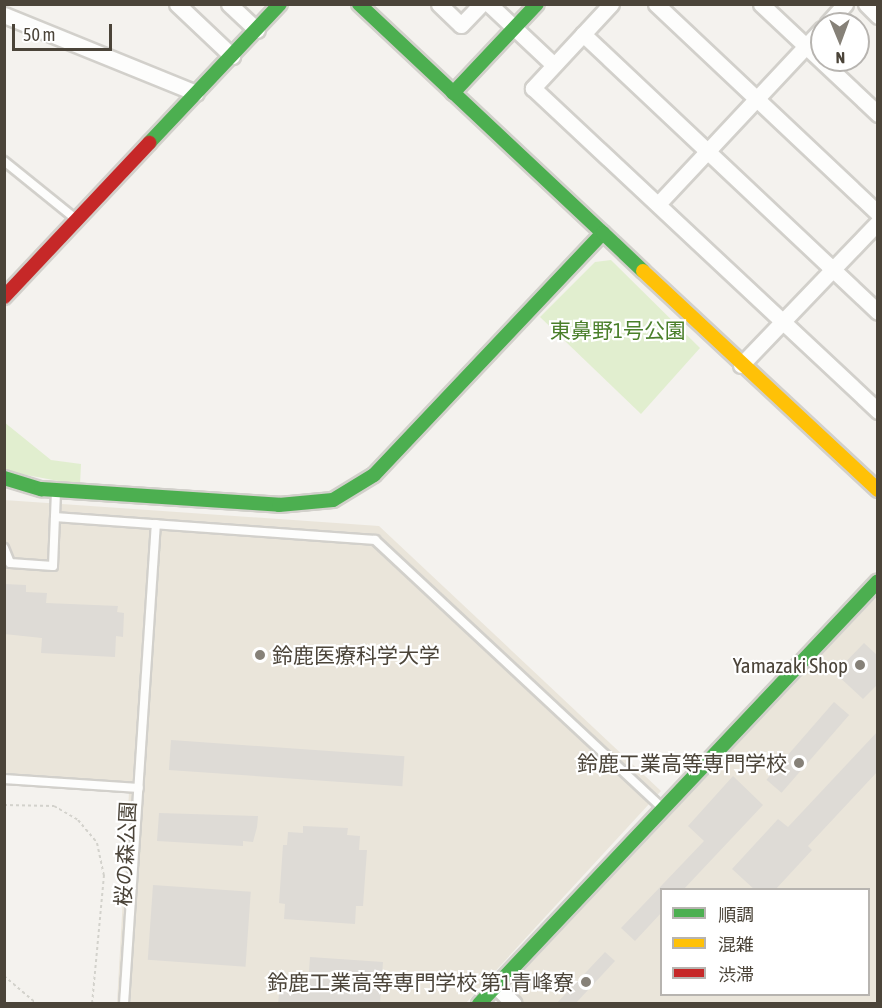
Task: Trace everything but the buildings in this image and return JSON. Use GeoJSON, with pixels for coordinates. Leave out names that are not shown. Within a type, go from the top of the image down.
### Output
{"type":"FeatureCollection","features":[{"type":"Feature","properties":{"kind":"street"},"geometry":{"type":"LineString","coordinates":[[177,4],[232,56]]}},
{"type":"Feature","properties":{"kind":"street"},"geometry":{"type":"LineString","coordinates":[[229,4],[257,30]]}},
{"type":"Feature","properties":{"kind":"street"},"geometry":{"type":"LineString","coordinates":[[4,297],[280,4]]}},
{"type":"Feature","properties":{"kind":"street"},"geometry":{"type":"LineString","coordinates":[[359,4],[741,365],[878,490]]}},
{"type":"Feature","properties":{"kind":"street"},"geometry":{"type":"LineString","coordinates":[[439,4],[461,25],[481,4]]}},
{"type":"Feature","properties":{"kind":"street"},"geometry":{"type":"LineString","coordinates":[[489,4],[554,64]]}},
{"type":"Feature","properties":{"kind":"street"},"geometry":{"type":"LineString","coordinates":[[453,93],[537,4]]}},
{"type":"Feature","properties":{"kind":"street"},"geometry":{"type":"LineString","coordinates":[[611,4],[533,88],[878,411]]}},
{"type":"Feature","properties":{"kind":"street"},"geometry":{"type":"LineString","coordinates":[[656,4],[878,213]]}},
{"type":"Feature","properties":{"kind":"street"},"geometry":{"type":"LineString","coordinates":[[761,4],[878,114]]}},
{"type":"Feature","properties":{"kind":"street"},"geometry":{"type":"LineString","coordinates":[[866,4],[878,16]]}},
{"type":"Feature","properties":{"kind":"street"},"geometry":{"type":"LineString","coordinates":[[4,15],[196,93]]}},
{"type":"Feature","properties":{"kind":"street"},"geometry":{"type":"LineString","coordinates":[[584,34],[878,312]]}},
{"type":"Feature","properties":{"kind":"street"},"geometry":{"type":"LineString","coordinates":[[658,204],[810,42]]}},
{"type":"Feature","properties":{"kind":"street"},"geometry":{"type":"LineString","coordinates":[[741,365],[878,222]]}},
{"type":"Feature","properties":{"kind":"street"},"geometry":{"type":"LineString","coordinates":[[4,478],[56,491],[294,506],[323,503],[343,495],[374,475],[603,233]]}},
{"type":"Feature","properties":{"kind":"street"},"geometry":{"type":"LineString","coordinates":[[479,1004],[662,807],[878,581]]}},
{"type":"Feature","properties":{"kind":"street"},"geometry":{"type":"LineString","coordinates":[[495,986],[514,1004]]}},
{"type":"Feature","properties":{"kind":"lane"},"geometry":{"type":"LineString","coordinates":[[4,161],[77,220]]}},
{"type":"Feature","properties":{"kind":"lane"},"geometry":{"type":"LineString","coordinates":[[4,548],[10,563],[53,566],[56,491]]}},
{"type":"Feature","properties":{"kind":"lane"},"geometry":{"type":"LineString","coordinates":[[55,517],[378,542],[662,807]]}},
{"type":"Feature","properties":{"kind":"lane"},"geometry":{"type":"LineString","coordinates":[[124,1004],[156,524]]}},
{"type":"Feature","properties":{"kind":"lane"},"geometry":{"type":"LineString","coordinates":[[4,779],[139,788]]}},
{"type":"Feature","properties":{"kind":"path"},"geometry":{"type":"LineString","coordinates":[[4,805],[54,806],[78,820],[97,843],[104,875],[92,1004]]}},
{"type":"Feature","properties":{"kind":"path"},"geometry":{"type":"LineString","coordinates":[[4,976],[37,1004]]}},
{"type":"Feature","properties":{"kind":"shaded area","name":"鈴鹿医療科学大学"},"geometry":{"type":"Polygon","coordinates":[[[4,500],[379,526],[661,791],[466,1003],[117,1003],[129,792],[5,784],[4,500]]]}},
{"type":"Feature","properties":{"kind":"shaded area","name":"鈴鹿工業高等専門学校"},"geometry":{"type":"Polygon","coordinates":[[[877,596],[877,1003],[522,1004],[513,996],[514,980],[877,596]]]}},
{"type":"Feature","properties":{"kind":"green space","name":"東鼻野1号公園"},"geometry":{"type":"Polygon","coordinates":[[[611,260],[700,348],[641,414],[540,317],[595,262],[611,260]]]}},
{"type":"Feature","properties":{"kind":"green space"},"geometry":{"type":"Polygon","coordinates":[[[4,422],[51,460],[81,464],[80,485],[5,471],[4,422]]]}},
{"type":"Feature","properties":{"kind":"traffic: fast"},"geometry":{"type":"LineString","coordinates":[[149,143],[280,4]]}},
{"type":"Feature","properties":{"kind":"traffic: fast"},"geometry":{"type":"LineString","coordinates":[[359,4],[603,233]]}},
{"type":"Feature","properties":{"kind":"traffic: fast"},"geometry":{"type":"LineString","coordinates":[[453,93],[537,4]]}},
{"type":"Feature","properties":{"kind":"traffic: fast"},"geometry":{"type":"LineString","coordinates":[[4,478],[41,489],[279,505],[333,500],[374,475],[603,233],[643,271]]}},
{"type":"Feature","properties":{"kind":"traffic: fast"},"geometry":{"type":"LineString","coordinates":[[479,1004],[878,581]]}},
{"type":"Feature","properties":{"kind":"traffic: slow"},"geometry":{"type":"LineString","coordinates":[[643,271],[878,490]]}},
{"type":"Feature","properties":{"kind":"traffic: jam"},"geometry":{"type":"LineString","coordinates":[[4,297],[149,143]]}},
{"type":"Feature","properties":{"kind":"place","name":"鈴鹿医療科学大学"},"geometry":{"type":"Point","coordinates":[260,655]}},
{"type":"Feature","properties":{"kind":"place","name":"Yamazaki Shop"},"geometry":{"type":"Point","coordinates":[860,665]}},
{"type":"Feature","properties":{"kind":"place","name":"鈴鹿工業高等専門学校"},"geometry":{"type":"Point","coordinates":[799,763]}},
{"type":"Feature","properties":{"kind":"place","name":"鈴鹿工業高等専門学校 第1青峰寮"},"geometry":{"type":"Point","coordinates":[586,982]}}]}
